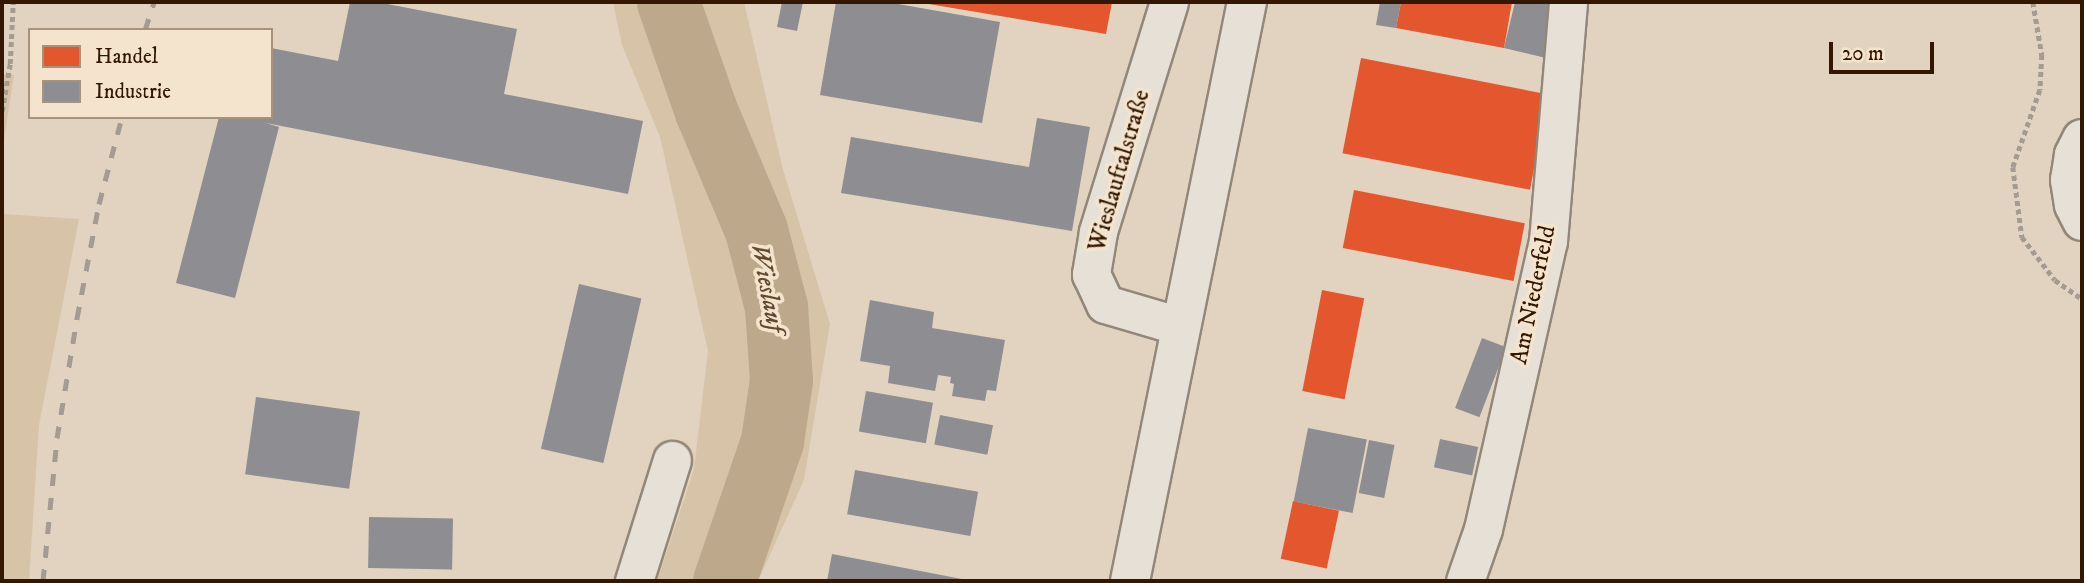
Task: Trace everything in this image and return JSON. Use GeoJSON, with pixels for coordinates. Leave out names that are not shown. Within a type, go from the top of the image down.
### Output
{"type":"FeatureCollection","features":[{"type":"Feature","properties":{"kind":"street","name":"Wieslauftalstraße"},"geometry":{"type":"LineString","coordinates":[[1169,2],[1098,232],[1091,274],[1105,304],[1180,326]]}},
{"type":"Feature","properties":{"kind":"street"},"geometry":{"type":"LineString","coordinates":[[1130,581],[1247,2]]}},
{"type":"Feature","properties":{"kind":"street","name":"Am Niederfeld"},"geometry":{"type":"LineString","coordinates":[[1465,581],[1483,528],[1548,241],[1568,2]]}},
{"type":"Feature","properties":{"kind":"street"},"geometry":{"type":"LineString","coordinates":[[2082,139],[2074,155],[2070,180],[2074,205],[2082,221]]}},
{"type":"Feature","properties":{"kind":"street"},"geometry":{"type":"LineString","coordinates":[[634,581],[672,460]]}},
{"type":"Feature","properties":{"kind":"path"},"geometry":{"type":"LineString","coordinates":[[2,111],[10,64],[13,2]]}},
{"type":"Feature","properties":{"kind":"shaded area"},"geometry":{"type":"Polygon","coordinates":[[[613,2],[744,2],[782,166],[830,324],[804,480],[758,581],[657,581],[694,469],[708,351],[660,137],[622,45],[613,2]]]}},
{"type":"Feature","properties":{"kind":"shaded area"},"geometry":{"type":"Polygon","coordinates":[[[2,74],[14,75],[2,153],[2,74]]]}},
{"type":"Feature","properties":{"kind":"shaded area"},"geometry":{"type":"Polygon","coordinates":[[[2,214],[79,219],[39,425],[29,581],[2,581],[2,214]]]}},
{"type":"Feature","properties":{"kind":"building: Handel"},"geometry":{"type":"Polygon","coordinates":[[[917,2],[1112,2],[1106,34],[917,2]]]}},
{"type":"Feature","properties":{"kind":"building: Handel"},"geometry":{"type":"Polygon","coordinates":[[[1401,2],[1512,2],[1504,48],[1396,28],[1401,2]]]}},
{"type":"Feature","properties":{"kind":"building: Handel"},"geometry":{"type":"Polygon","coordinates":[[[1361,58],[1548,94],[1530,190],[1342,153],[1361,58]]]}},
{"type":"Feature","properties":{"kind":"building: Handel"},"geometry":{"type":"Polygon","coordinates":[[[1354,190],[1525,223],[1514,281],[1343,248],[1354,190]]]}},
{"type":"Feature","properties":{"kind":"building: Handel"},"geometry":{"type":"Polygon","coordinates":[[[1322,290],[1364,298],[1345,399],[1302,391],[1322,290]]]}},
{"type":"Feature","properties":{"kind":"building: Handel"},"geometry":{"type":"Polygon","coordinates":[[[1293,501],[1339,511],[1327,568],[1281,559],[1293,501]]]}},
{"type":"Feature","properties":{"kind":"building: Industrie"},"geometry":{"type":"Polygon","coordinates":[[[350,2],[377,2],[517,29],[504,94],[643,121],[628,194],[266,123],[279,127],[235,298],[176,283],[218,119],[273,119],[273,48],[338,61],[350,2]]]}},
{"type":"Feature","properties":{"kind":"building: Industrie"},"geometry":{"type":"Polygon","coordinates":[[[782,2],[803,2],[797,31],[777,27],[782,2]]]}},
{"type":"Feature","properties":{"kind":"building: Industrie"},"geometry":{"type":"Polygon","coordinates":[[[836,2],[887,2],[1000,22],[982,123],[820,95],[836,2]]]}},
{"type":"Feature","properties":{"kind":"building: Industrie"},"geometry":{"type":"Polygon","coordinates":[[[1380,2],[1401,2],[1396,28],[1376,25],[1380,2]]]}},
{"type":"Feature","properties":{"kind":"building: Industrie"},"geometry":{"type":"Polygon","coordinates":[[[1515,2],[1559,2],[1546,58],[1504,48],[1515,2]]]}},
{"type":"Feature","properties":{"kind":"building: Industrie"},"geometry":{"type":"Polygon","coordinates":[[[1037,118],[1090,127],[1072,231],[841,193],[851,137],[1029,167],[1037,118]]]}},
{"type":"Feature","properties":{"kind":"building: Industrie"},"geometry":{"type":"Polygon","coordinates":[[[579,284],[641,298],[603,463],[541,449],[579,284]]]}},
{"type":"Feature","properties":{"kind":"building: Industrie"},"geometry":{"type":"Polygon","coordinates":[[[870,300],[934,312],[932,328],[1005,340],[996,391],[987,390],[985,401],[952,396],[954,384],[950,383],[951,377],[938,375],[935,391],[888,383],[890,366],[860,361],[870,300]]]}},
{"type":"Feature","properties":{"kind":"building: Industrie"},"geometry":{"type":"Polygon","coordinates":[[[1482,338],[1506,347],[1479,417],[1455,408],[1482,338]]]}},
{"type":"Feature","properties":{"kind":"building: Industrie"},"geometry":{"type":"Polygon","coordinates":[[[866,391],[933,403],[926,443],[859,431],[866,391]]]}},
{"type":"Feature","properties":{"kind":"building: Industrie"},"geometry":{"type":"Polygon","coordinates":[[[256,397],[360,412],[349,489],[245,474],[256,397]]]}},
{"type":"Feature","properties":{"kind":"building: Industrie"},"geometry":{"type":"Polygon","coordinates":[[[940,415],[993,425],[987,455],[934,444],[940,415]]]}},
{"type":"Feature","properties":{"kind":"building: Industrie"},"geometry":{"type":"Polygon","coordinates":[[[1308,428],[1367,439],[1353,513],[1294,502],[1308,428]]]}},
{"type":"Feature","properties":{"kind":"building: Industrie"},"geometry":{"type":"Polygon","coordinates":[[[1440,439],[1478,447],[1472,475],[1434,467],[1440,439]]]}},
{"type":"Feature","properties":{"kind":"building: Industrie"},"geometry":{"type":"Polygon","coordinates":[[[1369,440],[1395,445],[1384,498],[1359,493],[1369,440]]]}},
{"type":"Feature","properties":{"kind":"building: Industrie"},"geometry":{"type":"Polygon","coordinates":[[[855,470],[978,492],[970,536],[847,514],[855,470]]]}},
{"type":"Feature","properties":{"kind":"building: Industrie"},"geometry":{"type":"Polygon","coordinates":[[[369,517],[453,518],[452,569],[368,568],[369,517]]]}},
{"type":"Feature","properties":{"kind":"building: Industrie"},"geometry":{"type":"Polygon","coordinates":[[[832,554],[967,580],[967,581],[827,581],[832,554]]]}},
{"type":"Feature","properties":{"kind":"waterway","name":"Wieslauf"},"geometry":{"type":"LineString","coordinates":[[668,2],[706,111],[756,230],[776,307],[781,380],[772,441],[724,581]]}},
{"type":"Feature","properties":{"kind":"railway"},"geometry":{"type":"LineString","coordinates":[[146,28],[154,2]]}},
{"type":"Feature","properties":{"kind":"railway"},"geometry":{"type":"LineString","coordinates":[[43,581],[57,438],[77,318],[99,204],[121,119]]}}]}
